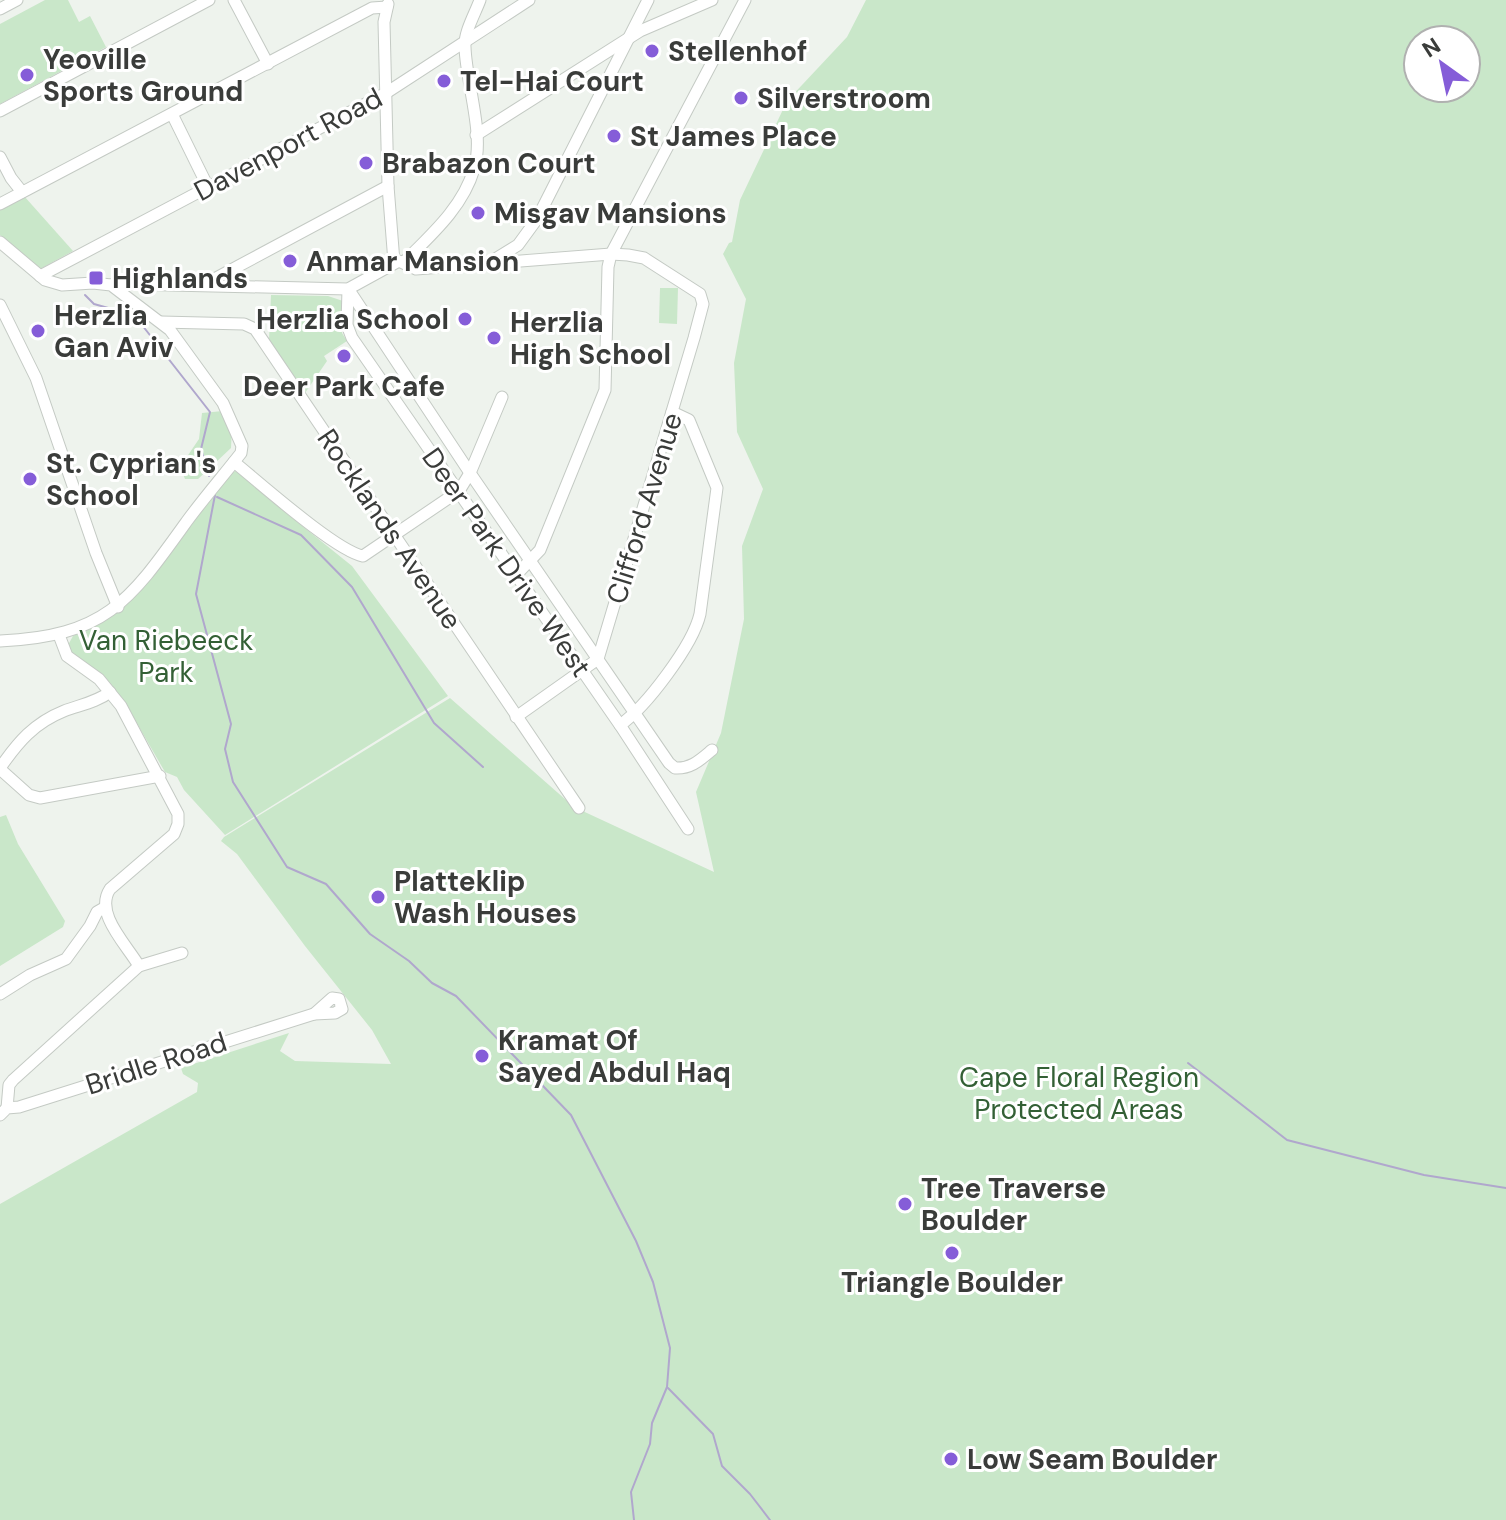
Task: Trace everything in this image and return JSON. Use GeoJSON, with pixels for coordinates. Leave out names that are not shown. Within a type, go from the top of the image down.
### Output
{"type":"FeatureCollection","features":[{"type":"Feature","properties":{"kind":"street"},"geometry":{"type":"LineString","coordinates":[[0,9],[17,0]]}},
{"type":"Feature","properties":{"kind":"street"},"geometry":{"type":"LineString","coordinates":[[0,111],[209,0]]}},
{"type":"Feature","properties":{"kind":"street"},"geometry":{"type":"LineString","coordinates":[[234,0],[268,64]]}},
{"type":"Feature","properties":{"kind":"street"},"geometry":{"type":"LineString","coordinates":[[0,242],[53,284],[348,289],[399,262],[449,214],[466,189],[475,167],[476,135],[464,44],[480,0]]}},
{"type":"Feature","properties":{"kind":"street","name":"Davenport Road"},"geometry":{"type":"LineString","coordinates":[[40,276],[386,93],[529,0]]}},
{"type":"Feature","properties":{"kind":"street"},"geometry":{"type":"LineString","coordinates":[[484,265],[506,253],[528,233],[648,0]]}},
{"type":"Feature","properties":{"kind":"street"},"geometry":{"type":"LineString","coordinates":[[476,135],[640,31],[712,0]]}},
{"type":"Feature","properties":{"kind":"street"},"geometry":{"type":"LineString","coordinates":[[516,575],[540,550],[605,390],[608,267],[611,254],[745,0]]}},
{"type":"Feature","properties":{"kind":"street"},"geometry":{"type":"LineString","coordinates":[[0,204],[372,8],[388,3],[384,22],[388,186],[399,262]]}},
{"type":"Feature","properties":{"kind":"street"},"geometry":{"type":"LineString","coordinates":[[172,114],[208,187]]}},
{"type":"Feature","properties":{"kind":"street"},"geometry":{"type":"LineString","coordinates":[[0,157],[22,192]]}},
{"type":"Feature","properties":{"kind":"street"},"geometry":{"type":"LineString","coordinates":[[203,286],[388,186]]}},
{"type":"Feature","properties":{"kind":"street"},"geometry":{"type":"LineString","coordinates":[[399,262],[416,269],[611,254]]}},
{"type":"Feature","properties":{"kind":"street","name":"Clifford Avenue"},"geometry":{"type":"LineString","coordinates":[[598,659],[699,319],[702,299],[694,289],[644,258],[611,254]]}},
{"type":"Feature","properties":{"kind":"street"},"geometry":{"type":"LineString","coordinates":[[57,266],[62,285]]}},
{"type":"Feature","properties":{"kind":"street"},"geometry":{"type":"LineString","coordinates":[[236,268],[236,277],[241,286]]}},
{"type":"Feature","properties":{"kind":"street"},"geometry":{"type":"LineString","coordinates":[[0,641],[59,635],[98,620],[118,607],[141,584],[234,462],[242,446],[228,412],[176,334],[111,285]]}},
{"type":"Feature","properties":{"kind":"street"},"geometry":{"type":"LineString","coordinates":[[348,289],[470,473],[673,767],[691,766],[712,750]]}},
{"type":"Feature","properties":{"kind":"street"},"geometry":{"type":"LineString","coordinates":[[347,325],[348,289]]}},
{"type":"Feature","properties":{"kind":"street"},"geometry":{"type":"LineString","coordinates":[[0,305],[36,378],[96,553],[118,607]]}},
{"type":"Feature","properties":{"kind":"street"},"geometry":{"type":"LineString","coordinates":[[347,325],[354,317],[365,315]]}},
{"type":"Feature","properties":{"kind":"street","name":"Rocklands Avenue"},"geometry":{"type":"LineString","coordinates":[[161,322],[244,324],[255,329],[579,808]]}},
{"type":"Feature","properties":{"kind":"street","name":"Deer Park Drive West"},"geometry":{"type":"LineString","coordinates":[[347,325],[352,338],[620,725],[688,829]]}},
{"type":"Feature","properties":{"kind":"street"},"geometry":{"type":"LineString","coordinates":[[234,462],[330,538],[354,555],[363,556],[459,491],[470,473],[502,397]]}},
{"type":"Feature","properties":{"kind":"street"},"geometry":{"type":"LineString","coordinates":[[620,725],[636,714],[697,629],[716,495],[714,479],[691,424],[684,416],[672,412]]}},
{"type":"Feature","properties":{"kind":"street"},"geometry":{"type":"LineString","coordinates":[[59,635],[67,656],[95,675],[110,692],[160,776],[178,814],[176,831],[110,889],[105,897],[104,908],[139,966]]}},
{"type":"Feature","properties":{"kind":"street"},"geometry":{"type":"LineString","coordinates":[[516,717],[598,659]]}},
{"type":"Feature","properties":{"kind":"street"},"geometry":{"type":"LineString","coordinates":[[110,692],[103,698],[35,725],[0,768],[29,795],[40,798],[160,776]]}},
{"type":"Feature","properties":{"kind":"street"},"geometry":{"type":"LineString","coordinates":[[0,994],[30,975],[66,959],[97,912],[104,908]]}},
{"type":"Feature","properties":{"kind":"street"},"geometry":{"type":"LineString","coordinates":[[3,1112],[13,1080],[139,966],[182,953]]}},
{"type":"Feature","properties":{"kind":"street","name":"Bridle Road"},"geometry":{"type":"LineString","coordinates":[[3,1112],[314,1014]]}},
{"type":"Feature","properties":{"kind":"green space","name":"Yeoville Sports Ground"},"geometry":{"type":"Polygon","coordinates":[[[45,0],[68,0],[79,22],[90,16],[106,47],[0,104],[0,24],[45,0]]]}},
{"type":"Feature","properties":{"kind":"green space","name":"Cape Floral Region Protected Areas"},"geometry":{"type":"Polygon","coordinates":[[[866,0],[1506,0],[1506,1520],[0,1520],[0,1204],[197,1092],[198,1083],[183,1074],[181,1068],[289,1033],[280,1051],[295,1061],[391,1064],[372,1030],[237,854],[221,841],[224,837],[450,698],[574,807],[714,872],[696,792],[721,733],[744,619],[742,546],[763,489],[737,432],[734,363],[746,299],[723,254],[732,242],[740,200],[787,101],[847,37],[866,0]]]}},
{"type":"Feature","properties":{"kind":"green space"},"geometry":{"type":"Polygon","coordinates":[[[24,196],[73,251],[40,269],[0,235],[0,209],[24,196]]]}},
{"type":"Feature","properties":{"kind":"green space"},"geometry":{"type":"Polygon","coordinates":[[[660,288],[678,288],[677,324],[659,323],[660,288]]]}},
{"type":"Feature","properties":{"kind":"green space"},"geometry":{"type":"Polygon","coordinates":[[[271,295],[328,296],[343,301],[342,333],[347,341],[324,356],[327,361],[305,393],[269,340],[271,295]]]}},
{"type":"Feature","properties":{"kind":"green space"},"geometry":{"type":"Polygon","coordinates":[[[223,411],[232,428],[231,448],[198,479],[185,479],[180,467],[199,439],[202,413],[223,411]]]}},
{"type":"Feature","properties":{"kind":"green space","name":"Van Riebeeck Park"},"geometry":{"type":"Polygon","coordinates":[[[237,471],[352,566],[448,696],[225,835],[184,790],[177,777],[165,772],[128,708],[72,655],[68,645],[73,636],[114,615],[138,594],[232,472],[237,471]]]}},
{"type":"Feature","properties":{"kind":"green space"},"geometry":{"type":"Polygon","coordinates":[[[6,815],[18,844],[65,921],[63,927],[0,966],[0,817],[6,815]]]}},
{"type":"Feature","properties":{"kind":"waterway"},"geometry":{"type":"LineString","coordinates":[[85,295],[94,304],[119,311],[142,325],[210,412],[201,449],[209,476]]}},
{"type":"Feature","properties":{"kind":"waterway"},"geometry":{"type":"LineString","coordinates":[[215,495],[196,594],[231,724],[225,749],[233,782],[287,867],[326,884],[370,934],[409,961],[432,983],[456,996],[571,1115],[636,1241],[653,1282],[670,1348],[667,1387],[652,1423],[650,1444],[631,1492],[634,1520]]}},
{"type":"Feature","properties":{"kind":"waterway"},"geometry":{"type":"LineString","coordinates":[[217,497],[301,535],[352,587],[434,723],[483,767]]}},
{"type":"Feature","properties":{"kind":"waterway"},"geometry":{"type":"LineString","coordinates":[[1188,1063],[1287,1140],[1424,1175],[1506,1188]]}},
{"type":"Feature","properties":{"kind":"waterway"},"geometry":{"type":"LineString","coordinates":[[668,1388],[713,1434],[722,1466],[770,1520]]}},
{"type":"Feature","properties":{"kind":"place","name":"Stellenhof"},"geometry":{"type":"Point","coordinates":[652,51]}},
{"type":"Feature","properties":{"kind":"place","name":"Yeoville Sports Ground"},"geometry":{"type":"Point","coordinates":[27,75]}},
{"type":"Feature","properties":{"kind":"place","name":"Tel-Hai Court"},"geometry":{"type":"Point","coordinates":[444,81]}},
{"type":"Feature","properties":{"kind":"place","name":"Silverstroom"},"geometry":{"type":"Point","coordinates":[741,98]}},
{"type":"Feature","properties":{"kind":"place","name":"St James Place"},"geometry":{"type":"Point","coordinates":[614,136]}},
{"type":"Feature","properties":{"kind":"place","name":"Brabazon Court"},"geometry":{"type":"Point","coordinates":[366,163]}},
{"type":"Feature","properties":{"kind":"place","name":"Misgav Mansions"},"geometry":{"type":"Point","coordinates":[478,213]}},
{"type":"Feature","properties":{"kind":"place","name":"Anmar Mansion"},"geometry":{"type":"Point","coordinates":[290,261]}},
{"type":"Feature","properties":{"kind":"place","name":"Highlands"},"geometry":{"type":"Point","coordinates":[96,278]}},
{"type":"Feature","properties":{"kind":"place","name":"Herzlia School"},"geometry":{"type":"Point","coordinates":[465,319]}},
{"type":"Feature","properties":{"kind":"place","name":"Herzlia Gan Aviv"},"geometry":{"type":"Point","coordinates":[38,331]}},
{"type":"Feature","properties":{"kind":"place","name":"Herzlia High School"},"geometry":{"type":"Point","coordinates":[494,338]}},
{"type":"Feature","properties":{"kind":"place","name":"Deer Park Cafe"},"geometry":{"type":"Point","coordinates":[344,356]}},
{"type":"Feature","properties":{"kind":"place","name":"St. Cyprian's School"},"geometry":{"type":"Point","coordinates":[30,479]}},
{"type":"Feature","properties":{"kind":"place","name":"Platteklip Wash Houses"},"geometry":{"type":"Point","coordinates":[378,897]}},
{"type":"Feature","properties":{"kind":"place","name":"Kramat Of Sayed Abdul Haq"},"geometry":{"type":"Point","coordinates":[482,1056]}},
{"type":"Feature","properties":{"kind":"place","name":"Tree Traverse Boulder"},"geometry":{"type":"Point","coordinates":[905,1204]}},
{"type":"Feature","properties":{"kind":"place","name":"Triangle Boulder"},"geometry":{"type":"Point","coordinates":[952,1253]}},
{"type":"Feature","properties":{"kind":"place","name":"Low Seam Boulder"},"geometry":{"type":"Point","coordinates":[951,1459]}}]}
